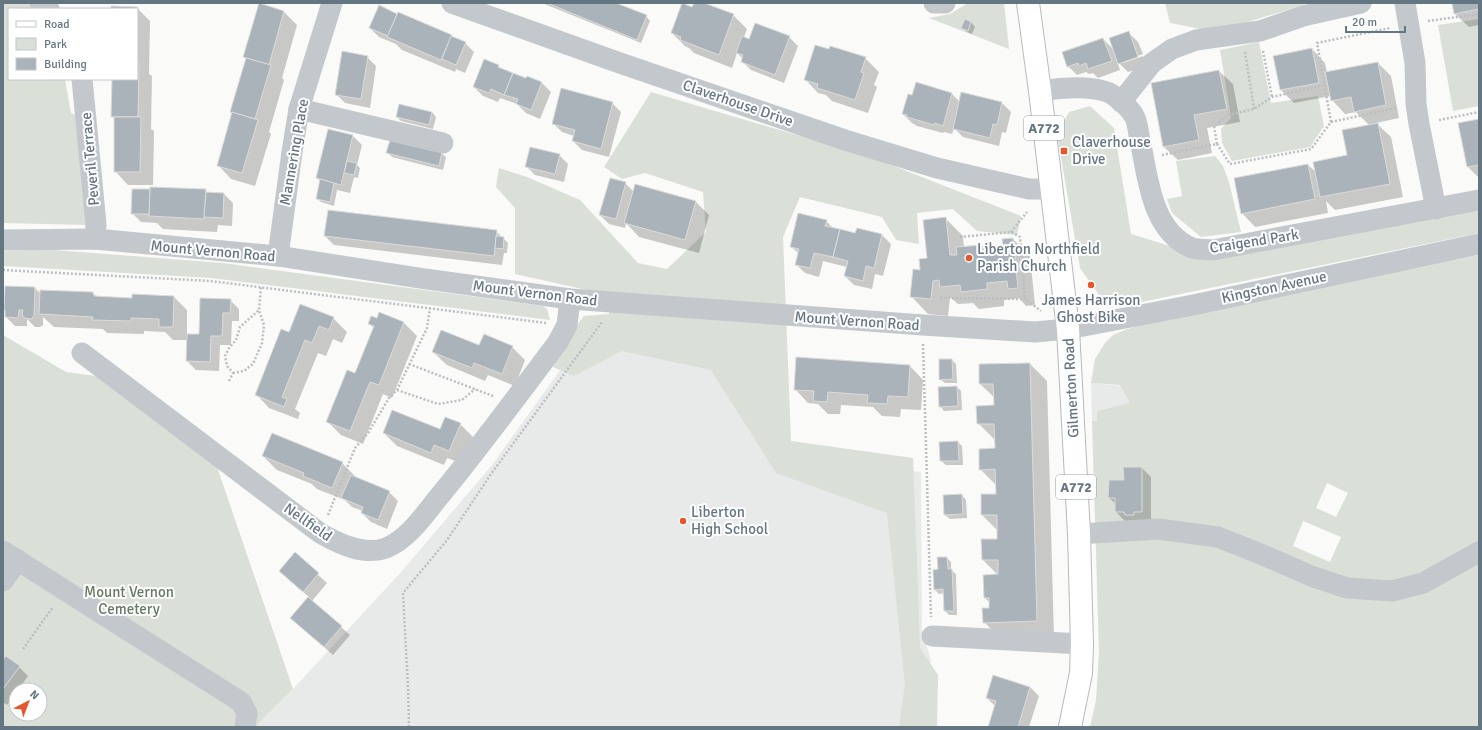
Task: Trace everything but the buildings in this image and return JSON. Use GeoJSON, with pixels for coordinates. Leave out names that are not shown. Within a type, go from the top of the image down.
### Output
{"type":"FeatureCollection","features":[{"type":"Feature","properties":{"kind":"main road","name":"Gilmerton Road"},"geometry":{"type":"LineString","coordinates":[[1028,3],[1068,329],[1082,644],[1080,673],[1070,727]]}},
{"type":"Feature","properties":{"kind":"street","name":"Mannering Place"},"geometry":{"type":"LineString","coordinates":[[278,256],[292,152],[300,109],[332,3]]}},
{"type":"Feature","properties":{"kind":"street"},"geometry":{"type":"LineString","coordinates":[[934,3],[945,3]]}},
{"type":"Feature","properties":{"kind":"street"},"geometry":{"type":"LineString","coordinates":[[1121,102],[1152,63],[1172,49],[1196,40],[1251,32],[1303,16],[1361,3]]}},
{"type":"Feature","properties":{"kind":"street"},"geometry":{"type":"LineString","coordinates":[[1405,3],[1416,63],[1418,114],[1436,209]]}},
{"type":"Feature","properties":{"kind":"street","name":"Claverhouse Drive"},"geometry":{"type":"LineString","coordinates":[[456,4],[617,62],[845,140],[938,168],[1029,189],[1052,189]]}},
{"type":"Feature","properties":{"kind":"street","name":"Peveril Terrace"},"geometry":{"type":"LineString","coordinates":[[82,80],[96,224],[94,240]]}},
{"type":"Feature","properties":{"kind":"street","name":"Craigend Park"},"geometry":{"type":"LineString","coordinates":[[1040,91],[1057,88],[1093,89],[1108,92],[1121,102],[1134,116],[1153,199],[1160,218],[1173,236],[1192,248],[1213,250],[1479,200]]}},
{"type":"Feature","properties":{"kind":"street"},"geometry":{"type":"LineString","coordinates":[[300,109],[443,142]]}},
{"type":"Feature","properties":{"kind":"street","name":"Mount Vernon Road"},"geometry":{"type":"LineString","coordinates":[[3,240],[94,240],[278,256],[419,278],[605,302],[923,326],[1035,332],[1068,329]]}},
{"type":"Feature","properties":{"kind":"street","name":"Kingston Avenue"},"geometry":{"type":"LineString","coordinates":[[1068,329],[1193,305],[1479,244]]}},
{"type":"Feature","properties":{"kind":"street","name":"Nellfield"},"geometry":{"type":"LineString","coordinates":[[82,353],[320,533],[339,544],[372,551],[386,548],[401,540],[413,528],[455,477],[558,342],[567,325],[570,298]]}},
{"type":"Feature","properties":{"kind":"street"},"geometry":{"type":"LineString","coordinates":[[1078,534],[1158,529],[1218,537],[1311,576],[1347,588],[1392,591],[1422,582],[1479,552]]}},
{"type":"Feature","properties":{"kind":"street"},"geometry":{"type":"LineString","coordinates":[[3,581],[10,556],[241,702],[247,713],[245,727]]}},
{"type":"Feature","properties":{"kind":"street"},"geometry":{"type":"LineString","coordinates":[[932,636],[1082,644]]}},
{"type":"Feature","properties":{"kind":"path"},"geometry":{"type":"LineString","coordinates":[[1324,85],[1272,97],[1254,109],[1228,115],[1214,126],[1217,144],[1230,164],[1311,149],[1330,122],[1324,85],[1317,43],[1409,24],[1479,14]]}},
{"type":"Feature","properties":{"kind":"path"},"geometry":{"type":"LineString","coordinates":[[1251,32],[1272,97]]}},
{"type":"Feature","properties":{"kind":"path"},"geometry":{"type":"LineString","coordinates":[[1251,32],[1254,109]]}},
{"type":"Feature","properties":{"kind":"path"},"geometry":{"type":"LineString","coordinates":[[1330,122],[1418,114],[1479,112]]}},
{"type":"Feature","properties":{"kind":"path"},"geometry":{"type":"LineString","coordinates":[[1144,159],[1217,144]]}},
{"type":"Feature","properties":{"kind":"path"},"geometry":{"type":"LineString","coordinates":[[1011,232],[1027,212]]}},
{"type":"Feature","properties":{"kind":"path"},"geometry":{"type":"LineString","coordinates":[[960,237],[1011,232],[1020,237],[1025,299]]}},
{"type":"Feature","properties":{"kind":"path"},"geometry":{"type":"LineString","coordinates":[[3,270],[211,281],[567,325]]}},
{"type":"Feature","properties":{"kind":"path"},"geometry":{"type":"LineString","coordinates":[[233,373],[244,371],[253,364],[262,343],[264,325],[259,310],[261,287]]}},
{"type":"Feature","properties":{"kind":"path"},"geometry":{"type":"LineString","coordinates":[[940,298],[1025,299],[1042,312]]}},
{"type":"Feature","properties":{"kind":"path"},"geometry":{"type":"LineString","coordinates":[[409,727],[403,593],[447,540],[491,474],[602,321],[605,302]]}},
{"type":"Feature","properties":{"kind":"path"},"geometry":{"type":"LineString","coordinates":[[320,533],[355,448],[368,433],[389,398],[397,390],[427,328],[430,308]]}},
{"type":"Feature","properties":{"kind":"path"},"geometry":{"type":"LineString","coordinates":[[233,373],[227,366],[225,356],[229,348],[236,340],[240,327],[259,310]]}},
{"type":"Feature","properties":{"kind":"path"},"geometry":{"type":"LineString","coordinates":[[923,326],[932,636]]}},
{"type":"Feature","properties":{"kind":"path"},"geometry":{"type":"LineString","coordinates":[[409,364],[512,403]]}},
{"type":"Feature","properties":{"kind":"path"},"geometry":{"type":"LineString","coordinates":[[229,381],[233,373]]}},
{"type":"Feature","properties":{"kind":"path"},"geometry":{"type":"LineString","coordinates":[[397,390],[438,404],[462,400],[475,389]]}},
{"type":"Feature","properties":{"kind":"path"},"geometry":{"type":"LineString","coordinates":[[23,649],[65,590]]}},
{"type":"Feature","properties":{"kind":"shaded area","name":"Liberton High School"},"geometry":{"type":"Polygon","coordinates":[[[588,331],[785,358],[787,459],[921,472],[922,632],[931,660],[913,727],[255,727],[293,689],[402,571],[492,465],[588,331]]]}},
{"type":"Feature","properties":{"kind":"shaded area"},"geometry":{"type":"Polygon","coordinates":[[[1091,383],[1135,387],[1136,420],[1092,421],[1091,383]]]}},
{"type":"Feature","properties":{"kind":"green space"},"geometry":{"type":"Polygon","coordinates":[[[3,3],[27,3],[35,8],[8,8],[8,80],[65,80],[71,113],[78,116],[87,225],[3,223],[3,3]]]}},
{"type":"Feature","properties":{"kind":"green space"},"geometry":{"type":"Polygon","coordinates":[[[968,3],[1004,3],[1009,49],[929,18],[950,14],[968,3]]]}},
{"type":"Feature","properties":{"kind":"green space"},"geometry":{"type":"Polygon","coordinates":[[[1165,3],[1309,3],[1216,32],[1170,23],[1165,3]]]}},
{"type":"Feature","properties":{"kind":"green space"},"geometry":{"type":"Polygon","coordinates":[[[1479,19],[1479,106],[1453,111],[1438,25],[1479,19]]]}},
{"type":"Feature","properties":{"kind":"green space"},"geometry":{"type":"Polygon","coordinates":[[[1259,42],[1271,103],[1318,96],[1324,126],[1310,147],[1232,161],[1222,143],[1221,129],[1231,118],[1220,50],[1259,42]]]}},
{"type":"Feature","properties":{"kind":"green space"},"geometry":{"type":"Polygon","coordinates":[[[651,92],[871,157],[1021,216],[1017,235],[977,231],[953,209],[917,213],[919,244],[896,240],[882,217],[800,197],[783,237],[791,441],[913,458],[920,648],[938,675],[937,727],[899,727],[905,684],[887,513],[776,473],[711,370],[622,351],[574,376],[553,367],[571,332],[584,316],[609,314],[609,295],[515,274],[515,208],[496,187],[499,168],[527,177],[580,200],[638,263],[667,269],[706,232],[703,192],[645,173],[622,179],[604,167],[651,92]]]}},
{"type":"Feature","properties":{"kind":"green space"},"geometry":{"type":"Polygon","coordinates":[[[1090,106],[1114,128],[1131,234],[1202,256],[1479,207],[1479,233],[1132,304],[1099,295],[1080,268],[1057,134],[1069,112],[1090,106]]]}},
{"type":"Feature","properties":{"kind":"green space"},"geometry":{"type":"Polygon","coordinates":[[[1215,156],[1223,166],[1229,182],[1241,232],[1201,237],[1172,213],[1167,199],[1182,196],[1176,161],[1215,156]]]}},
{"type":"Feature","properties":{"kind":"green space"},"geometry":{"type":"Polygon","coordinates":[[[55,250],[223,263],[543,306],[547,309],[550,320],[211,278],[3,266],[3,251],[55,250]]]}},
{"type":"Feature","properties":{"kind":"green space"},"geometry":{"type":"Polygon","coordinates":[[[1479,255],[1479,727],[1090,727],[1096,700],[1099,652],[1092,421],[1097,421],[1097,411],[1130,403],[1120,385],[1091,383],[1095,359],[1105,343],[1113,335],[1152,321],[1479,255]],[[1327,483],[1316,508],[1336,517],[1348,493],[1327,483]],[[1303,521],[1293,546],[1330,562],[1341,537],[1303,521]]]}},
{"type":"Feature","properties":{"kind":"green space","name":"Mount Vernon Cemetery"},"geometry":{"type":"Polygon","coordinates":[[[3,335],[66,372],[96,376],[216,464],[293,689],[255,727],[3,727],[3,335]]]}},
{"type":"Feature","properties":{"kind":"place","name":"Claverhouse Drive"},"geometry":{"type":"Point","coordinates":[1064,151]}},
{"type":"Feature","properties":{"kind":"place","name":"Liberton Northfield Parish Church"},"geometry":{"type":"Point","coordinates":[969,258]}},
{"type":"Feature","properties":{"kind":"place","name":"James Harrison Ghost Bike"},"geometry":{"type":"Point","coordinates":[1091,285]}},
{"type":"Feature","properties":{"kind":"place","name":"Liberton High School"},"geometry":{"type":"Point","coordinates":[683,521]}}]}
